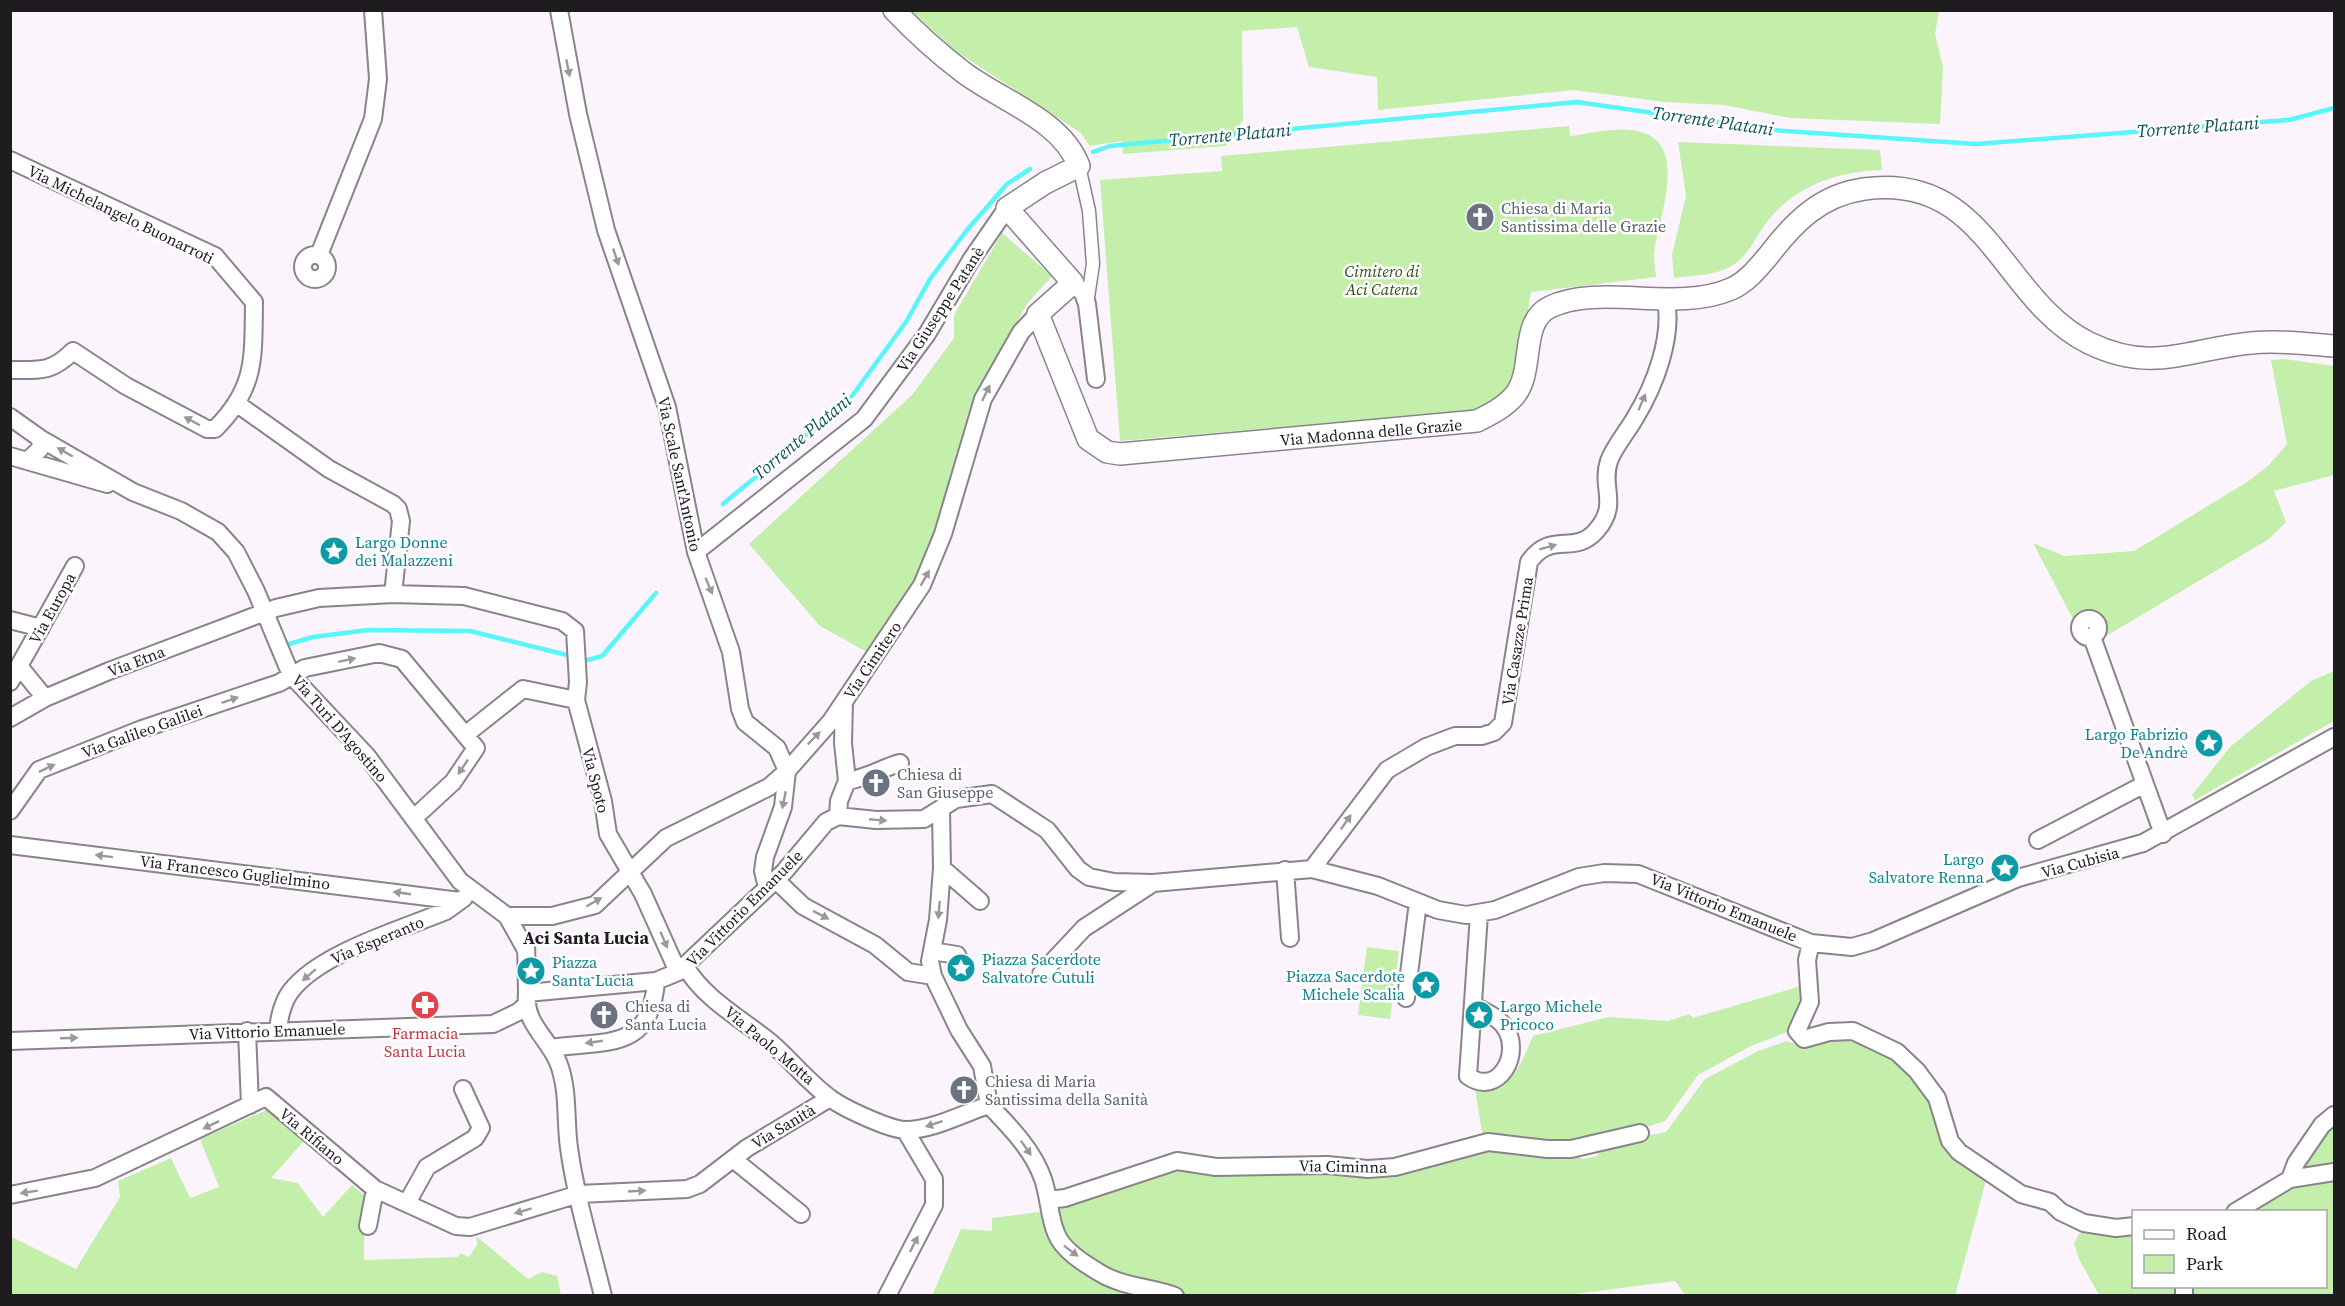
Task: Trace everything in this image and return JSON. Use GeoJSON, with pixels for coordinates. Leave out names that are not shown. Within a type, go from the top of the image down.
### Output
{"type":"FeatureCollection","features":[{"type":"Feature","properties":{"kind":"street"},"geometry":{"type":"LineString","coordinates":[[319,255],[373,119],[378,79],[373,10]]}},
{"type":"Feature","properties":{"kind":"street","name":"Via Scale Sant'Antonio"},"geometry":{"type":"LineString","coordinates":[[559,10],[578,114],[606,230],[667,407],[696,552],[731,652],[740,710],[745,722],[777,748],[787,771]]}},
{"type":"Feature","properties":{"kind":"street"},"geometry":{"type":"LineString","coordinates":[[894,10],[928,45],[965,74],[1057,132],[1071,147],[1079,166],[1089,211],[1093,256],[1087,304]]}},
{"type":"Feature","properties":{"kind":"street","name":"Via Michelangelo Buonarroti"},"geometry":{"type":"LineString","coordinates":[[10,160],[215,256],[254,302],[250,377],[236,403],[215,429],[207,429],[126,386],[73,351],[58,366],[44,370],[10,370]]}},
{"type":"Feature","properties":{"kind":"street","name":"Via Giuseppe Patanè"},"geometry":{"type":"LineString","coordinates":[[696,552],[864,419],[927,334],[971,260],[1007,208],[1045,183],[1079,166]]}},
{"type":"Feature","properties":{"kind":"street","name":"Via Madonna delle Grazie"},"geometry":{"type":"LineString","coordinates":[[1038,314],[1088,439],[1107,452],[1120,453],[1477,421],[1496,412],[1515,394],[1524,379],[1535,320],[1544,310],[1570,301],[1666,300],[1730,290],[1747,280],[1797,221],[1810,210],[1846,193],[1888,188],[1932,197],[1965,215],[2054,321],[2091,344],[2113,352],[2135,358],[2159,360],[2253,342],[2334,346]]}},
{"type":"Feature","properties":{"kind":"street"},"geometry":{"type":"LineString","coordinates":[[1007,208],[1083,292],[1087,304],[1096,379]]}},
{"type":"Feature","properties":{"kind":"street","name":"Via Cimitero"},"geometry":{"type":"LineString","coordinates":[[507,916],[538,917],[595,905],[666,838],[769,787],[787,771],[831,721],[922,585],[933,564],[983,399],[1021,332],[1073,283]]}},
{"type":"Feature","properties":{"kind":"street","name":"Via Casazze Prima"},"geometry":{"type":"LineString","coordinates":[[1312,869],[1387,770],[1426,747],[1455,736],[1482,736],[1494,732],[1503,723],[1529,562],[1538,550],[1550,544],[1572,544],[1586,541],[1603,522],[1610,508],[1606,469],[1610,458],[1638,413],[1657,368],[1666,340],[1669,319],[1666,300]]}},
{"type":"Feature","properties":{"kind":"street"},"geometry":{"type":"LineString","coordinates":[[236,403],[329,469],[393,504],[398,509],[401,521],[393,594]]}},
{"type":"Feature","properties":{"kind":"street","name":"Via Turi D'Agostino"},"geometry":{"type":"LineString","coordinates":[[10,417],[41,439],[133,492],[181,511],[218,532],[236,552],[266,612],[291,675],[367,756],[414,817],[466,896],[507,916],[526,950]]}},
{"type":"Feature","properties":{"kind":"street"},"geometry":{"type":"LineString","coordinates":[[27,461],[40,449],[41,439]]}},
{"type":"Feature","properties":{"kind":"street"},"geometry":{"type":"LineString","coordinates":[[10,456],[133,492]]}},
{"type":"Feature","properties":{"kind":"street","name":"Via Europa"},"geometry":{"type":"LineString","coordinates":[[10,682],[75,566]]}},
{"type":"Feature","properties":{"kind":"street","name":"Via Etna"},"geometry":{"type":"LineString","coordinates":[[10,718],[45,698],[266,612],[319,598],[393,594]]}},
{"type":"Feature","properties":{"kind":"street","name":"Via Spoto"},"geometry":{"type":"LineString","coordinates":[[393,594],[464,596],[562,621],[574,631],[577,644],[576,700],[603,801],[608,834],[681,969]]}},
{"type":"Feature","properties":{"kind":"street"},"geometry":{"type":"LineString","coordinates":[[10,620],[41,628]]}},
{"type":"Feature","properties":{"kind":"street"},"geometry":{"type":"LineString","coordinates":[[2092,636],[2163,834]]}},
{"type":"Feature","properties":{"kind":"street","name":"Via Galileo Galilei"},"geometry":{"type":"LineString","coordinates":[[10,812],[39,770],[142,729],[279,683],[305,668],[379,653],[402,659],[465,735]]}},
{"type":"Feature","properties":{"kind":"street"},"geometry":{"type":"LineString","coordinates":[[19,666],[45,698]]}},
{"type":"Feature","properties":{"kind":"street"},"geometry":{"type":"LineString","coordinates":[[414,817],[453,782],[476,748],[465,735],[523,689],[576,700]]}},
{"type":"Feature","properties":{"kind":"street"},"geometry":{"type":"LineString","coordinates":[[838,816],[839,801],[848,781],[843,743],[844,700]]}},
{"type":"Feature","properties":{"kind":"street","name":"Via Cubisia"},"geometry":{"type":"LineString","coordinates":[[1811,943],[1833,947],[1852,947],[1873,941],[2018,878],[2125,850],[2163,834],[2334,737]]}},
{"type":"Feature","properties":{"kind":"street"},"geometry":{"type":"LineString","coordinates":[[848,781],[864,778],[886,766],[900,763]]}},
{"type":"Feature","properties":{"kind":"street"},"geometry":{"type":"LineString","coordinates":[[787,771],[783,807],[765,856],[763,872],[772,884],[803,906],[875,945],[908,972],[933,976]]}},
{"type":"Feature","properties":{"kind":"street"},"geometry":{"type":"LineString","coordinates":[[2038,840],[2145,784]]}},
{"type":"Feature","properties":{"kind":"street","name":"Via Vittorio Emanuele"},"geometry":{"type":"LineString","coordinates":[[10,1041],[493,1023],[508,1017],[527,999],[656,981],[681,969],[772,884],[826,822],[838,816],[908,821],[924,819],[956,799],[992,794],[1047,830],[1078,869],[1089,877],[1113,882],[1153,883],[1312,869],[1378,886],[1456,914],[1479,914],[1579,877],[1604,873],[1638,874],[1811,943]]}},
{"type":"Feature","properties":{"kind":"street"},"geometry":{"type":"LineString","coordinates":[[941,810],[942,868],[930,961],[933,976],[959,1030],[982,1066],[989,1105],[1030,1152],[1043,1179],[1056,1233],[1062,1245],[1102,1274],[1139,1288],[1158,1290],[1175,1296]]}},
{"type":"Feature","properties":{"kind":"street","name":"Via Francesco Guglielmino"},"geometry":{"type":"LineString","coordinates":[[10,845],[466,896]]}},
{"type":"Feature","properties":{"kind":"street"},"geometry":{"type":"LineString","coordinates":[[942,868],[980,901]]}},
{"type":"Feature","properties":{"kind":"street"},"geometry":{"type":"LineString","coordinates":[[1285,870],[1290,938]]}},
{"type":"Feature","properties":{"kind":"street"},"geometry":{"type":"LineString","coordinates":[[1041,974],[1084,928],[1153,883]]}},
{"type":"Feature","properties":{"kind":"street","name":"Via Esperanto"},"geometry":{"type":"LineString","coordinates":[[278,1030],[279,1018],[290,992],[324,962],[446,910],[466,896]]}},
{"type":"Feature","properties":{"kind":"street"},"geometry":{"type":"LineString","coordinates":[[1406,998],[1418,902]]}},
{"type":"Feature","properties":{"kind":"street"},"geometry":{"type":"LineString","coordinates":[[1473,1005],[1479,914]]}},
{"type":"Feature","properties":{"kind":"street"},"geometry":{"type":"LineString","coordinates":[[538,917],[526,931],[527,999],[532,1024],[562,1074],[569,1148],[603,1296]]}},
{"type":"Feature","properties":{"kind":"street"},"geometry":{"type":"LineString","coordinates":[[1811,943],[1807,960],[1810,1002],[1797,1031],[1804,1039],[1829,1032],[1853,1031],[1897,1052],[1917,1071],[1937,1098],[1950,1141],[1959,1152],[2021,1194],[2050,1202],[2061,1212],[2084,1223],[2116,1228],[2132,1226]]}},
{"type":"Feature","properties":{"kind":"street"},"geometry":{"type":"LineString","coordinates":[[932,951],[957,955],[962,966]]}},
{"type":"Feature","properties":{"kind":"street","name":"Via Paolo Motta"},"geometry":{"type":"LineString","coordinates":[[681,969],[691,975],[723,1006],[772,1044],[830,1098]]}},
{"type":"Feature","properties":{"kind":"street"},"geometry":{"type":"LineString","coordinates":[[493,1023],[544,1042],[630,1037],[642,1028],[649,1015],[654,1000],[656,981]]}},
{"type":"Feature","properties":{"kind":"street"},"geometry":{"type":"LineString","coordinates":[[247,1031],[250,1105]]}},
{"type":"Feature","properties":{"kind":"street"},"geometry":{"type":"LineString","coordinates":[[249,1081],[266,1097]]}},
{"type":"Feature","properties":{"kind":"street"},"geometry":{"type":"LineString","coordinates":[[407,1203],[428,1167],[475,1138],[481,1128],[463,1089]]}},
{"type":"Feature","properties":{"kind":"street","name":"Via Rifiano"},"geometry":{"type":"LineString","coordinates":[[10,1195],[95,1178],[266,1097],[375,1189],[456,1226],[470,1227],[579,1194]]}},
{"type":"Feature","properties":{"kind":"street","name":"Via Sanità"},"geometry":{"type":"LineString","coordinates":[[579,1194],[687,1189],[700,1184],[733,1158],[830,1098],[881,1122],[905,1130]]}},
{"type":"Feature","properties":{"kind":"street"},"geometry":{"type":"LineString","coordinates":[[887,1296],[934,1205],[934,1179],[905,1130],[925,1126],[989,1105]]}},
{"type":"Feature","properties":{"kind":"street"},"geometry":{"type":"LineString","coordinates":[[2290,1179],[2296,1163],[2322,1125],[2334,1115]]}},
{"type":"Feature","properties":{"kind":"street","name":"Via Ciminna"},"geometry":{"type":"LineString","coordinates":[[1048,1200],[1065,1198],[1177,1161],[1216,1167],[1266,1164],[1368,1169],[1395,1167],[1488,1142],[1547,1149],[1571,1149],[1640,1133]]}},
{"type":"Feature","properties":{"kind":"street"},"geometry":{"type":"LineString","coordinates":[[733,1158],[801,1214]]}},
{"type":"Feature","properties":{"kind":"street"},"geometry":{"type":"LineString","coordinates":[[2238,1210],[2290,1179],[2334,1172]]}},
{"type":"Feature","properties":{"kind":"street"},"geometry":{"type":"LineString","coordinates":[[368,1226],[375,1189]]}},
{"type":"Feature","properties":{"kind":"green space"},"geometry":{"type":"Polygon","coordinates":[[[912,11],[1939,11],[1935,34],[1943,67],[1940,124],[1790,118],[1724,105],[1664,102],[1574,90],[1378,110],[1377,77],[1309,67],[1297,27],[1242,31],[1243,120],[1226,146],[1123,154],[1122,141],[1090,146],[1081,133],[954,50],[912,11]]]}},
{"type":"Feature","properties":{"kind":"green space","name":"Cimitero di Aci Catena"},"geometry":{"type":"Polygon","coordinates":[[[1569,126],[1570,136],[1608,130],[1630,130],[1650,135],[1661,146],[1667,161],[1668,180],[1654,254],[1656,277],[1531,292],[1520,357],[1510,382],[1496,398],[1471,411],[1120,441],[1100,180],[1222,171],[1221,156],[1569,126]]]}},
{"type":"Feature","properties":{"kind":"green space"},"geometry":{"type":"Polygon","coordinates":[[[1678,142],[1880,150],[1882,170],[1850,173],[1806,189],[1793,197],[1770,218],[1739,261],[1727,269],[1712,273],[1674,278],[1672,255],[1686,196],[1678,142]]]}},
{"type":"Feature","properties":{"kind":"green space"},"geometry":{"type":"Polygon","coordinates":[[[1002,233],[1052,276],[1027,304],[970,407],[927,561],[867,652],[820,626],[749,544],[912,395],[954,338],[954,315],[1002,233]]]}},
{"type":"Feature","properties":{"kind":"green space"},"geometry":{"type":"Polygon","coordinates":[[[2285,359],[2334,366],[2334,475],[2274,491],[2286,522],[2269,539],[2103,638],[2104,625],[2096,612],[2081,612],[2073,619],[2033,543],[2064,556],[2134,551],[2247,482],[2268,466],[2287,444],[2271,360],[2285,359]]]}},
{"type":"Feature","properties":{"kind":"green space"},"geometry":{"type":"Polygon","coordinates":[[[2334,671],[2334,721],[2195,800],[2192,795],[2230,747],[2311,681],[2334,671]]]}},
{"type":"Feature","properties":{"kind":"green space"},"geometry":{"type":"Polygon","coordinates":[[[1367,947],[1399,951],[1390,1019],[1358,1015],[1367,947]]]}},
{"type":"Feature","properties":{"kind":"green space"},"geometry":{"type":"Polygon","coordinates":[[[1804,985],[1805,998],[1792,1030],[1751,1046],[1698,1075],[1665,1121],[1567,1144],[1483,1138],[1475,1089],[1499,1083],[1513,1073],[1523,1059],[1533,1036],[1609,1017],[1668,1021],[1689,1014],[1693,1018],[1804,985]]]}},
{"type":"Feature","properties":{"kind":"green space"},"geometry":{"type":"Polygon","coordinates":[[[1831,1034],[1859,1039],[1907,1067],[1987,1177],[1955,1296],[1686,1296],[1675,1281],[1560,1296],[1184,1295],[1154,1281],[1141,1283],[1102,1269],[1102,1263],[1082,1253],[1069,1242],[1058,1217],[1056,1206],[1167,1167],[1335,1169],[1340,1175],[1357,1176],[1478,1148],[1570,1152],[1582,1159],[1597,1156],[1604,1144],[1666,1132],[1705,1079],[1758,1051],[1787,1041],[1799,1045],[1810,1045],[1831,1034]]]}},
{"type":"Feature","properties":{"kind":"green space"},"geometry":{"type":"Polygon","coordinates":[[[271,1108],[304,1141],[271,1178],[298,1183],[323,1217],[352,1185],[369,1199],[364,1225],[364,1260],[458,1257],[460,1253],[469,1257],[477,1245],[476,1236],[528,1279],[542,1272],[557,1276],[561,1295],[11,1295],[10,1236],[76,1269],[120,1197],[118,1181],[171,1158],[190,1198],[219,1187],[200,1139],[271,1108]]]}},
{"type":"Feature","properties":{"kind":"green space"},"geometry":{"type":"Polygon","coordinates":[[[2334,1121],[2334,1164],[2301,1170],[2334,1121]]]}},
{"type":"Feature","properties":{"kind":"green space"},"geometry":{"type":"Polygon","coordinates":[[[2334,1177],[2334,1295],[2187,1296],[2188,1288],[2327,1288],[2327,1210],[2243,1210],[2297,1183],[2334,1177]]]}},
{"type":"Feature","properties":{"kind":"green space"},"geometry":{"type":"Polygon","coordinates":[[[1046,1211],[1052,1241],[1163,1296],[932,1296],[961,1229],[992,1231],[992,1218],[1046,1211]]]}},
{"type":"Feature","properties":{"kind":"green space"},"geometry":{"type":"Polygon","coordinates":[[[2083,1227],[2105,1235],[2132,1232],[2132,1288],[2180,1288],[2180,1295],[2099,1295],[2079,1259],[2074,1243],[2083,1227]]]}},
{"type":"Feature","properties":{"kind":"waterway","name":"Torrente Platani"},"geometry":{"type":"LineString","coordinates":[[1093,152],[1110,146],[1577,102],[1772,130],[1976,144],[2289,120],[2334,108]]}},
{"type":"Feature","properties":{"kind":"waterway","name":"Torrente Platani"},"geometry":{"type":"LineString","coordinates":[[723,504],[849,400],[906,322],[930,279],[967,230],[1007,184],[1030,169]]}},
{"type":"Feature","properties":{"kind":"waterway","name":"Torrente Platani"},"geometry":{"type":"LineString","coordinates":[[588,660],[602,656],[656,593]]}},
{"type":"Feature","properties":{"kind":"waterway","name":"Torrente Platani"},"geometry":{"type":"LineString","coordinates":[[289,644],[313,637],[368,630],[470,631],[567,655]]}},
{"type":"Feature","properties":{"kind":"place","name":"Chiesa di Maria Santissima delle Grazie"},"geometry":{"type":"Point","coordinates":[1480,217]}},
{"type":"Feature","properties":{"kind":"place","name":"Largo Donne dei Malazzeni"},"geometry":{"type":"Point","coordinates":[334,551]}},
{"type":"Feature","properties":{"kind":"place","name":"Largo Fabrizio De Andrè"},"geometry":{"type":"Point","coordinates":[2209,743]}},
{"type":"Feature","properties":{"kind":"place","name":"Chiesa di San Giuseppe"},"geometry":{"type":"Point","coordinates":[876,783]}},
{"type":"Feature","properties":{"kind":"place","name":"Largo Salvatore Renna"},"geometry":{"type":"Point","coordinates":[2005,868]}},
{"type":"Feature","properties":{"kind":"place","name":"Piazza Sacerdote Salvatore Cutuli"},"geometry":{"type":"Point","coordinates":[961,968]}},
{"type":"Feature","properties":{"kind":"place","name":"Piazza Santa Lucia"},"geometry":{"type":"Point","coordinates":[531,971]}},
{"type":"Feature","properties":{"kind":"place","name":"Piazza Sacerdote Michele Scalia"},"geometry":{"type":"Point","coordinates":[1426,985]}},
{"type":"Feature","properties":{"kind":"place","name":"Farmacia Santa Lucia"},"geometry":{"type":"Point","coordinates":[425,1005]}},
{"type":"Feature","properties":{"kind":"place","name":"Chiesa di Santa Lucia"},"geometry":{"type":"Point","coordinates":[604,1015]}},
{"type":"Feature","properties":{"kind":"place","name":"Largo Michele Pricoco"},"geometry":{"type":"Point","coordinates":[1479,1015]}},
{"type":"Feature","properties":{"kind":"place","name":"Chiesa di Maria Santissima della Sanità"},"geometry":{"type":"Point","coordinates":[964,1090]}},
{"type":"Feature","properties":{"kind":"district","name":"Aci Santa Lucia"},"geometry":{"type":"Point","coordinates":[586,938]}}]}
